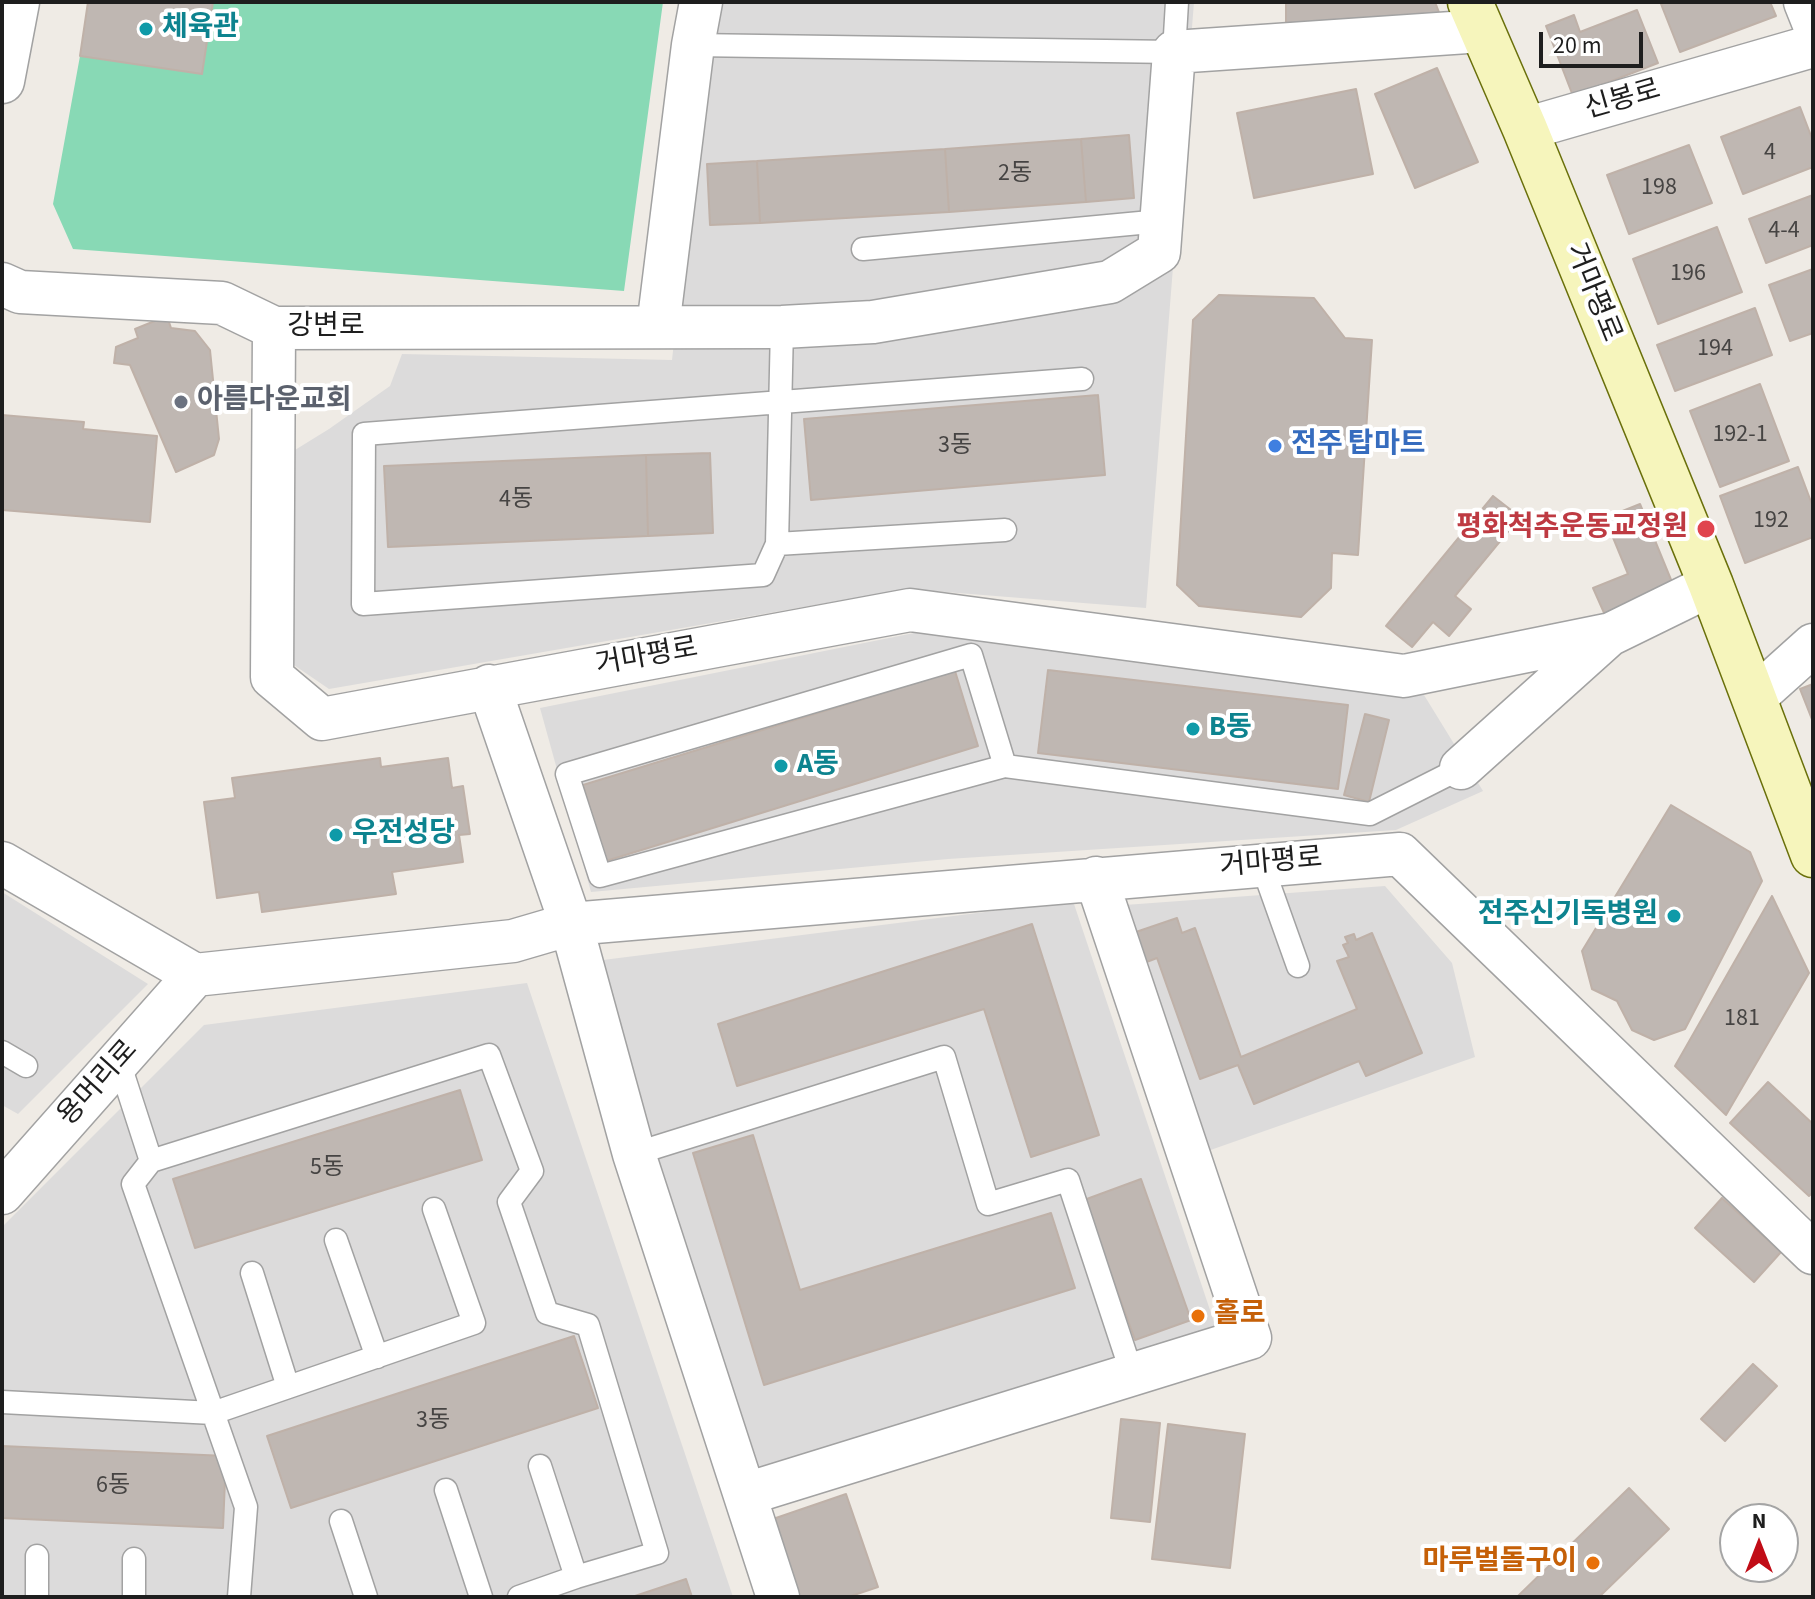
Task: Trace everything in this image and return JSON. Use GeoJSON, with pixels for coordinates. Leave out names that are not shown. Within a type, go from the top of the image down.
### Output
{"type":"FeatureCollection","features":[{"type":"Feature","properties":{"kind":"main road","name":"거마평로"},"geometry":{"type":"LineString","coordinates":[[1476,17],[1525,129],[1711,585],[1813,855]]}},
{"type":"Feature","properties":{"kind":"street"},"geometry":{"type":"LineString","coordinates":[[2,81],[17,2]]}},
{"type":"Feature","properties":{"kind":"street"},"geometry":{"type":"LineString","coordinates":[[658,327],[701,2]]}},
{"type":"Feature","properties":{"kind":"street"},"geometry":{"type":"LineString","coordinates":[[1805,2],[1813,22]]}},
{"type":"Feature","properties":{"kind":"street"},"geometry":{"type":"LineString","coordinates":[[1161,221],[1174,52],[1476,17]]}},
{"type":"Feature","properties":{"kind":"street","name":"신봉로"},"geometry":{"type":"LineString","coordinates":[[1525,129],[1813,46]]}},
{"type":"Feature","properties":{"kind":"street","name":"강변로"},"geometry":{"type":"LineString","coordinates":[[2,284],[20,292],[222,303],[274,328],[782,327],[873,322],[1110,282],[1159,252],[1161,221]]}},
{"type":"Feature","properties":{"kind":"street","name":"거마평로"},"geometry":{"type":"LineString","coordinates":[[274,328],[272,677],[322,719],[910,610],[1404,676],[1611,634],[1711,585]]}},
{"type":"Feature","properties":{"kind":"street","name":"거마평로"},"geometry":{"type":"LineString","coordinates":[[1461,768],[1611,634]]}},
{"type":"Feature","properties":{"kind":"street"},"geometry":{"type":"LineString","coordinates":[[1754,698],[1813,645]]}},
{"type":"Feature","properties":{"kind":"street"},"geometry":{"type":"LineString","coordinates":[[489,686],[571,924],[634,1154],[778,1597]]}},
{"type":"Feature","properties":{"kind":"street","name":"거마평로"},"geometry":{"type":"LineString","coordinates":[[195,975],[513,941],[571,924],[1400,854],[1813,1253]]}},
{"type":"Feature","properties":{"kind":"street"},"geometry":{"type":"LineString","coordinates":[[2,863],[195,975]]}},
{"type":"Feature","properties":{"kind":"street"},"geometry":{"type":"LineString","coordinates":[[746,1494],[1250,1338],[1096,878]]}},
{"type":"Feature","properties":{"kind":"street","name":"용머리로"},"geometry":{"type":"LineString","coordinates":[[2,1193],[195,975]]}},
{"type":"Feature","properties":{"kind":"lane"},"geometry":{"type":"LineString","coordinates":[[693,45],[1174,52],[1177,2]]}},
{"type":"Feature","properties":{"kind":"lane"},"geometry":{"type":"LineString","coordinates":[[863,249],[1161,221]]}},
{"type":"Feature","properties":{"kind":"lane"},"geometry":{"type":"LineString","coordinates":[[782,327],[780,404],[777,544],[763,575],[363,604],[364,434],[780,404],[1082,379]]}},
{"type":"Feature","properties":{"kind":"lane"},"geometry":{"type":"LineString","coordinates":[[777,544],[1005,530]]}},
{"type":"Feature","properties":{"kind":"lane"},"geometry":{"type":"LineString","coordinates":[[1005,766],[971,655],[567,774],[600,876],[1005,766],[1370,814],[1461,768]]}},
{"type":"Feature","properties":{"kind":"lane"},"geometry":{"type":"LineString","coordinates":[[1262,865],[1298,966]]}},
{"type":"Feature","properties":{"kind":"lane"},"geometry":{"type":"LineString","coordinates":[[2,1052],[26,1066]]}},
{"type":"Feature","properties":{"kind":"lane"},"geometry":{"type":"LineString","coordinates":[[239,1597],[246,1507],[133,1184],[151,1161],[489,1055],[532,1171],[509,1202],[547,1313],[588,1325],[657,1553],[519,1597]]}},
{"type":"Feature","properties":{"kind":"lane"},"geometry":{"type":"LineString","coordinates":[[634,1154],[944,1057],[988,1204],[1068,1180],[1132,1374]]}},
{"type":"Feature","properties":{"kind":"lane"},"geometry":{"type":"LineString","coordinates":[[119,1062],[151,1161]]}},
{"type":"Feature","properties":{"kind":"lane"},"geometry":{"type":"LineString","coordinates":[[2,1402],[213,1413],[474,1323],[434,1209]]}},
{"type":"Feature","properties":{"kind":"lane"},"geometry":{"type":"LineString","coordinates":[[336,1240],[377,1357]]}},
{"type":"Feature","properties":{"kind":"lane"},"geometry":{"type":"LineString","coordinates":[[252,1273],[288,1387]]}},
{"type":"Feature","properties":{"kind":"lane"},"geometry":{"type":"LineString","coordinates":[[540,1466],[576,1577]]}},
{"type":"Feature","properties":{"kind":"lane"},"geometry":{"type":"LineString","coordinates":[[446,1490],[481,1597]]}},
{"type":"Feature","properties":{"kind":"lane"},"geometry":{"type":"LineString","coordinates":[[341,1521],[366,1597]]}},
{"type":"Feature","properties":{"kind":"lane"},"geometry":{"type":"LineString","coordinates":[[37,1556],[37,1597]]}},
{"type":"Feature","properties":{"kind":"lane"},"geometry":{"type":"LineString","coordinates":[[134,1559],[134,1597]]}},
{"type":"Feature","properties":{"kind":"shaded area"},"geometry":{"type":"Polygon","coordinates":[[[711,2],[1194,2],[1146,608],[908,589],[329,689],[291,663],[295,450],[390,386],[402,354],[672,360],[711,2]]]}},
{"type":"Feature","properties":{"kind":"shaded area"},"geometry":{"type":"Polygon","coordinates":[[[924,631],[1424,695],[1483,791],[1396,830],[948,859],[591,892],[540,708],[924,631]]]}},
{"type":"Feature","properties":{"kind":"shaded area"},"geometry":{"type":"Polygon","coordinates":[[[1385,886],[1452,963],[1475,1057],[1202,1153],[1111,906],[1385,886]]]}},
{"type":"Feature","properties":{"kind":"shaded area"},"geometry":{"type":"Polygon","coordinates":[[[2,892],[148,984],[18,1114],[2,1105],[2,892]]]}},
{"type":"Feature","properties":{"kind":"shaded area"},"geometry":{"type":"Polygon","coordinates":[[[1073,901],[1217,1331],[752,1474],[587,962],[1073,901]]]}},
{"type":"Feature","properties":{"kind":"shaded area"},"geometry":{"type":"Polygon","coordinates":[[[527,983],[733,1597],[2,1597],[2,1227],[204,1025],[527,983]]]}},
{"type":"Feature","properties":{"kind":"green space"},"geometry":{"type":"Polygon","coordinates":[[[213,2],[663,2],[624,291],[73,249],[53,204],[80,56],[202,74],[213,2]]]}},
{"type":"Feature","properties":{"kind":"building","name":"체육관"},"geometry":{"type":"Polygon","coordinates":[[[88,2],[213,2],[202,74],[80,56],[88,2]]]}},
{"type":"Feature","properties":{"kind":"building"},"geometry":{"type":"Polygon","coordinates":[[[1286,2],[1435,2],[1442,20],[1286,36],[1286,2]]]}},
{"type":"Feature","properties":{"kind":"building"},"geometry":{"type":"Polygon","coordinates":[[[1770,2],[1776,16],[1680,52],[1661,4],[1770,2]]]}},
{"type":"Feature","properties":{"kind":"building"},"geometry":{"type":"Polygon","coordinates":[[[1637,10],[1658,63],[1573,96],[1546,26],[1574,15],[1580,32],[1637,10]]]}},
{"type":"Feature","properties":{"kind":"building"},"geometry":{"type":"Polygon","coordinates":[[[1437,68],[1478,162],[1415,188],[1375,94],[1437,68]]]}},
{"type":"Feature","properties":{"kind":"building"},"geometry":{"type":"Polygon","coordinates":[[[1356,89],[1373,174],[1254,198],[1237,113],[1356,89]]]}},
{"type":"Feature","properties":{"kind":"building"},"geometry":{"type":"Polygon","coordinates":[[[1800,107],[1813,141],[1813,167],[1743,194],[1721,137],[1800,107]]]}},
{"type":"Feature","properties":{"kind":"building"},"geometry":{"type":"Polygon","coordinates":[[[1129,135],[1134,198],[1086,202],[1081,139],[1129,135]]]}},
{"type":"Feature","properties":{"kind":"building"},"geometry":{"type":"Polygon","coordinates":[[[1081,139],[1086,202],[949,212],[945,149],[1081,139]]]}},
{"type":"Feature","properties":{"kind":"building"},"geometry":{"type":"Polygon","coordinates":[[[1689,145],[1712,203],[1629,234],[1607,175],[1689,145]]]}},
{"type":"Feature","properties":{"kind":"building"},"geometry":{"type":"Polygon","coordinates":[[[945,149],[949,212],[760,223],[757,161],[945,149]]]}},
{"type":"Feature","properties":{"kind":"building"},"geometry":{"type":"Polygon","coordinates":[[[757,161],[760,223],[710,225],[707,164],[757,161]]]}},
{"type":"Feature","properties":{"kind":"building"},"geometry":{"type":"Polygon","coordinates":[[[1813,195],[1813,245],[1766,263],[1749,219],[1813,195]]]}},
{"type":"Feature","properties":{"kind":"building"},"geometry":{"type":"Polygon","coordinates":[[[1717,227],[1742,292],[1658,324],[1633,259],[1717,227]]]}},
{"type":"Feature","properties":{"kind":"building"},"geometry":{"type":"Polygon","coordinates":[[[1813,269],[1813,333],[1790,341],[1769,285],[1813,269]]]}},
{"type":"Feature","properties":{"kind":"building","name":"전주 탑마트"},"geometry":{"type":"Polygon","coordinates":[[[1219,295],[1314,298],[1345,338],[1372,340],[1358,555],[1332,553],[1331,588],[1301,617],[1199,606],[1177,585],[1193,320],[1219,295]]]}},
{"type":"Feature","properties":{"kind":"building"},"geometry":{"type":"Polygon","coordinates":[[[1755,308],[1772,355],[1675,391],[1657,345],[1755,308]]]}},
{"type":"Feature","properties":{"kind":"building","name":"아름다운교회"},"geometry":{"type":"Polygon","coordinates":[[[167,316],[171,328],[195,331],[210,350],[219,439],[214,455],[176,472],[130,365],[114,363],[116,347],[138,338],[135,329],[167,316]]]}},
{"type":"Feature","properties":{"kind":"building"},"geometry":{"type":"Polygon","coordinates":[[[1760,384],[1789,461],[1720,487],[1690,411],[1760,384]]]}},
{"type":"Feature","properties":{"kind":"building"},"geometry":{"type":"Polygon","coordinates":[[[1098,395],[1105,475],[811,500],[804,419],[1098,395]]]}},
{"type":"Feature","properties":{"kind":"building"},"geometry":{"type":"Polygon","coordinates":[[[2,415],[84,422],[83,429],[157,436],[150,522],[2,510],[2,415]]]}},
{"type":"Feature","properties":{"kind":"building"},"geometry":{"type":"Polygon","coordinates":[[[710,453],[713,533],[648,536],[646,455],[710,453]]]}},
{"type":"Feature","properties":{"kind":"building"},"geometry":{"type":"Polygon","coordinates":[[[646,455],[648,536],[388,547],[384,466],[646,455]]]}},
{"type":"Feature","properties":{"kind":"building"},"geometry":{"type":"Polygon","coordinates":[[[1798,467],[1813,507],[1813,537],[1745,563],[1720,496],[1798,467]]]}},
{"type":"Feature","properties":{"kind":"building"},"geometry":{"type":"Polygon","coordinates":[[[1493,496],[1520,517],[1455,596],[1471,609],[1449,636],[1433,622],[1412,647],[1386,626],[1493,496]]]}},
{"type":"Feature","properties":{"kind":"building"},"geometry":{"type":"Polygon","coordinates":[[[1640,504],[1674,587],[1605,615],[1593,588],[1628,574],[1605,518],[1640,504]]]}},
{"type":"Feature","properties":{"kind":"building","name":"B동"},"geometry":{"type":"Polygon","coordinates":[[[1048,670],[1348,705],[1338,789],[1038,753],[1048,670]]]}},
{"type":"Feature","properties":{"kind":"building","name":"A동"},"geometry":{"type":"Polygon","coordinates":[[[955,671],[978,746],[606,861],[583,785],[955,671]]]}},
{"type":"Feature","properties":{"kind":"building"},"geometry":{"type":"Polygon","coordinates":[[[1813,684],[1813,722],[1800,689],[1813,684]]]}},
{"type":"Feature","properties":{"kind":"building"},"geometry":{"type":"Polygon","coordinates":[[[1365,714],[1389,720],[1369,802],[1344,795],[1365,714]]]}},
{"type":"Feature","properties":{"kind":"building","name":"우전성당"},"geometry":{"type":"Polygon","coordinates":[[[380,758],[381,767],[448,758],[452,788],[463,786],[470,834],[459,835],[463,862],[392,872],[396,894],[262,912],[259,892],[217,898],[204,802],[235,798],[232,778],[380,758]]]}},
{"type":"Feature","properties":{"kind":"building","name":"전주신기독병원"},"geometry":{"type":"Polygon","coordinates":[[[1671,805],[1750,852],[1762,881],[1685,1029],[1654,1040],[1632,1030],[1617,1001],[1592,989],[1582,951],[1671,805]]]}},
{"type":"Feature","properties":{"kind":"building"},"geometry":{"type":"Polygon","coordinates":[[[1772,896],[1809,973],[1726,1115],[1675,1066],[1772,896]]]}},
{"type":"Feature","properties":{"kind":"building"},"geometry":{"type":"Polygon","coordinates":[[[1177,918],[1182,933],[1195,928],[1241,1057],[1357,1009],[1337,961],[1349,957],[1343,945],[1348,943],[1345,937],[1354,934],[1356,940],[1372,933],[1422,1053],[1366,1076],[1359,1061],[1254,1104],[1238,1065],[1200,1079],[1157,958],[1144,963],[1133,933],[1177,918]]]}},
{"type":"Feature","properties":{"kind":"building"},"geometry":{"type":"Polygon","coordinates":[[[1032,924],[1099,1135],[1031,1157],[984,1009],[737,1086],[718,1024],[1032,924]]]}},
{"type":"Feature","properties":{"kind":"building"},"geometry":{"type":"Polygon","coordinates":[[[1768,1082],[1813,1124],[1813,1192],[1809,1196],[1730,1123],[1768,1082]]]}},
{"type":"Feature","properties":{"kind":"building"},"geometry":{"type":"Polygon","coordinates":[[[460,1090],[482,1160],[195,1248],[173,1179],[460,1090]]]}},
{"type":"Feature","properties":{"kind":"building"},"geometry":{"type":"Polygon","coordinates":[[[753,1135],[800,1290],[1051,1213],[1075,1288],[764,1385],[693,1153],[753,1135]]]}},
{"type":"Feature","properties":{"kind":"building"},"geometry":{"type":"Polygon","coordinates":[[[1141,1179],[1191,1320],[1135,1340],[1084,1200],[1141,1179]]]}},
{"type":"Feature","properties":{"kind":"building"},"geometry":{"type":"Polygon","coordinates":[[[1722,1198],[1781,1252],[1754,1282],[1695,1228],[1722,1198]]]}},
{"type":"Feature","properties":{"kind":"building"},"geometry":{"type":"Polygon","coordinates":[[[574,1336],[598,1408],[291,1508],[267,1436],[574,1336]]]}},
{"type":"Feature","properties":{"kind":"building"},"geometry":{"type":"Polygon","coordinates":[[[1753,1364],[1777,1386],[1725,1441],[1701,1419],[1753,1364]]]}},
{"type":"Feature","properties":{"kind":"building"},"geometry":{"type":"Polygon","coordinates":[[[1121,1419],[1160,1423],[1150,1522],[1111,1518],[1121,1419]]]}},
{"type":"Feature","properties":{"kind":"building"},"geometry":{"type":"Polygon","coordinates":[[[1168,1424],[1245,1434],[1230,1568],[1152,1559],[1168,1424]]]}},
{"type":"Feature","properties":{"kind":"building"},"geometry":{"type":"Polygon","coordinates":[[[2,1446],[226,1456],[223,1528],[2,1518],[2,1446]]]}},
{"type":"Feature","properties":{"kind":"building","name":"마루벌돌구이"},"geometry":{"type":"Polygon","coordinates":[[[1629,1488],[1669,1529],[1599,1597],[1517,1597],[1629,1488]]]}},
{"type":"Feature","properties":{"kind":"building"},"geometry":{"type":"Polygon","coordinates":[[[846,1494],[878,1587],[848,1597],[797,1597],[770,1520],[846,1494]]]}},
{"type":"Feature","properties":{"kind":"building"},"geometry":{"type":"Polygon","coordinates":[[[686,1579],[692,1597],[632,1597],[686,1579]]]}},
{"type":"Feature","properties":{"kind":"place","name":"체육관"},"geometry":{"type":"Point","coordinates":[146,29]}},
{"type":"Feature","properties":{"kind":"place","name":"아름다운교회"},"geometry":{"type":"Point","coordinates":[181,402]}},
{"type":"Feature","properties":{"kind":"place","name":"전주 탑마트"},"geometry":{"type":"Point","coordinates":[1275,446]}},
{"type":"Feature","properties":{"kind":"place","name":"평화척추운동교정원"},"geometry":{"type":"Point","coordinates":[1706,529]}},
{"type":"Feature","properties":{"kind":"place","name":"B동"},"geometry":{"type":"Point","coordinates":[1193,729]}},
{"type":"Feature","properties":{"kind":"place","name":"A동"},"geometry":{"type":"Point","coordinates":[781,766]}},
{"type":"Feature","properties":{"kind":"place","name":"우전성당"},"geometry":{"type":"Point","coordinates":[336,835]}},
{"type":"Feature","properties":{"kind":"place","name":"전주신기독병원"},"geometry":{"type":"Point","coordinates":[1674,916]}},
{"type":"Feature","properties":{"kind":"place","name":"홀로"},"geometry":{"type":"Point","coordinates":[1198,1316]}},
{"type":"Feature","properties":{"kind":"place","name":"마루벌돌구이"},"geometry":{"type":"Point","coordinates":[1593,1563]}}]}
